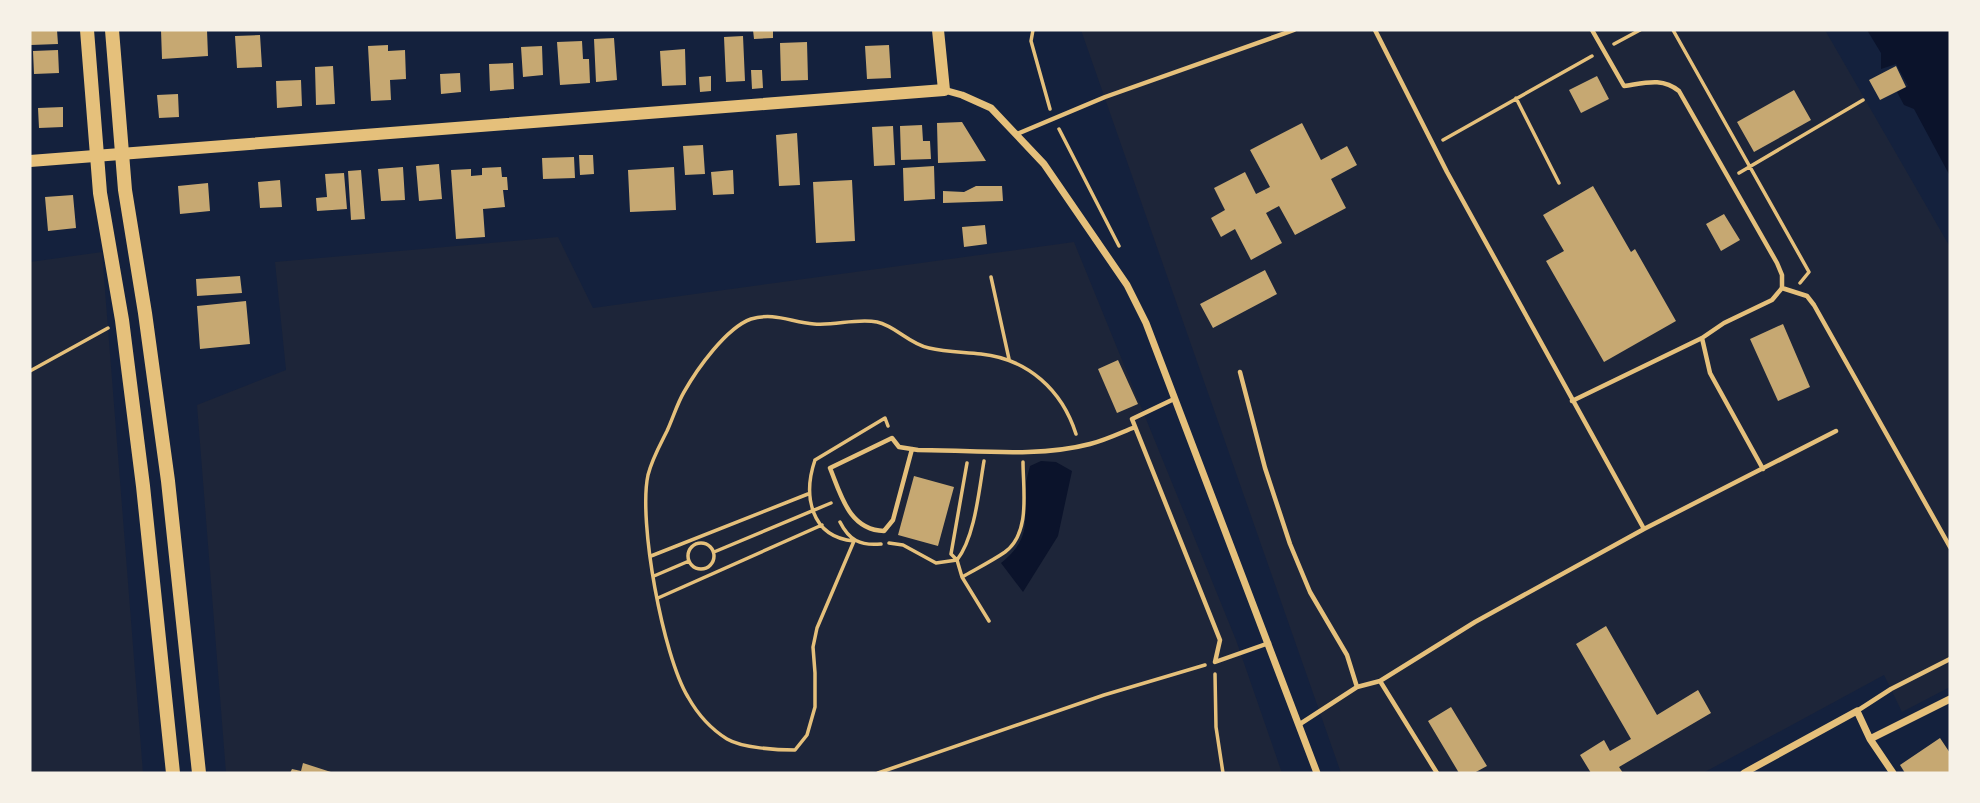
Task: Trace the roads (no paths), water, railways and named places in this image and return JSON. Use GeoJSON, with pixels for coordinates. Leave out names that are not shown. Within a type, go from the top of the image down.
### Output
{"type":"FeatureCollection","features":[{"type":"Feature","properties":{"kind":"main road"},"geometry":{"type":"LineString","coordinates":[[87,30],[99,154],[100,193],[122,320],[143,486],[173,773]]}},
{"type":"Feature","properties":{"kind":"main road"},"geometry":{"type":"LineString","coordinates":[[113,30],[125,190],[168,481],[199,773]]}},
{"type":"Feature","properties":{"kind":"street"},"geometry":{"type":"LineString","coordinates":[[938,30],[944,90]]}},
{"type":"Feature","properties":{"kind":"street"},"geometry":{"type":"LineString","coordinates":[[30,161],[944,90],[991,108],[1044,164],[1127,285],[1146,323],[1317,773]]}},
{"type":"Feature","properties":{"kind":"street"},"geometry":{"type":"LineString","coordinates":[[1870,739],[1950,699]]}},
{"type":"Feature","properties":{"kind":"street"},"geometry":{"type":"LineString","coordinates":[[1744,773],[1857,711],[1870,739],[1894,773]]}},
{"type":"Feature","properties":{"kind":"lane"},"geometry":{"type":"LineString","coordinates":[[1017,134],[1105,97],[1294,30]]}},
{"type":"Feature","properties":{"kind":"lane"},"geometry":{"type":"LineString","coordinates":[[1375,30],[1433,146],[1644,529]]}},
{"type":"Feature","properties":{"kind":"lane"},"geometry":{"type":"LineString","coordinates":[[1572,401],[1702,338],[1724,323],[1772,300],[1782,288],[1782,275],[1777,263],[1679,91],[1670,83],[1624,86],[1592,30]]}},
{"type":"Feature","properties":{"kind":"lane"},"geometry":{"type":"LineString","coordinates":[[1782,288],[1807,296],[1814,305],[1950,547]]}},
{"type":"Feature","properties":{"kind":"lane"},"geometry":{"type":"LineString","coordinates":[[1702,338],[1710,373],[1763,469]]}},
{"type":"Feature","properties":{"kind":"lane"},"geometry":{"type":"LineString","coordinates":[[1240,372],[1265,468],[1290,544],[1310,592],[1347,655],[1357,687]]}},
{"type":"Feature","properties":{"kind":"lane"},"geometry":{"type":"LineString","coordinates":[[1175,399],[1132,419],[1220,640],[1214,663],[1269,643]]}},
{"type":"Feature","properties":{"kind":"lane"},"geometry":{"type":"LineString","coordinates":[[912,449],[893,520],[884,531],[876,531],[862,525],[848,513],[830,468],[892,438],[900,447],[912,449],[1024,451],[1080,447],[1111,438],[1135,427]]}},
{"type":"Feature","properties":{"kind":"lane"},"geometry":{"type":"LineString","coordinates":[[1300,724],[1357,687],[1380,681],[1475,622],[1644,529],[1836,431]]}},
{"type":"Feature","properties":{"kind":"lane"},"geometry":{"type":"LineString","coordinates":[[1857,711],[1891,689],[1950,659]]}},
{"type":"Feature","properties":{"kind":"lane"},"geometry":{"type":"LineString","coordinates":[[1380,681],[1437,773]]}}]}
